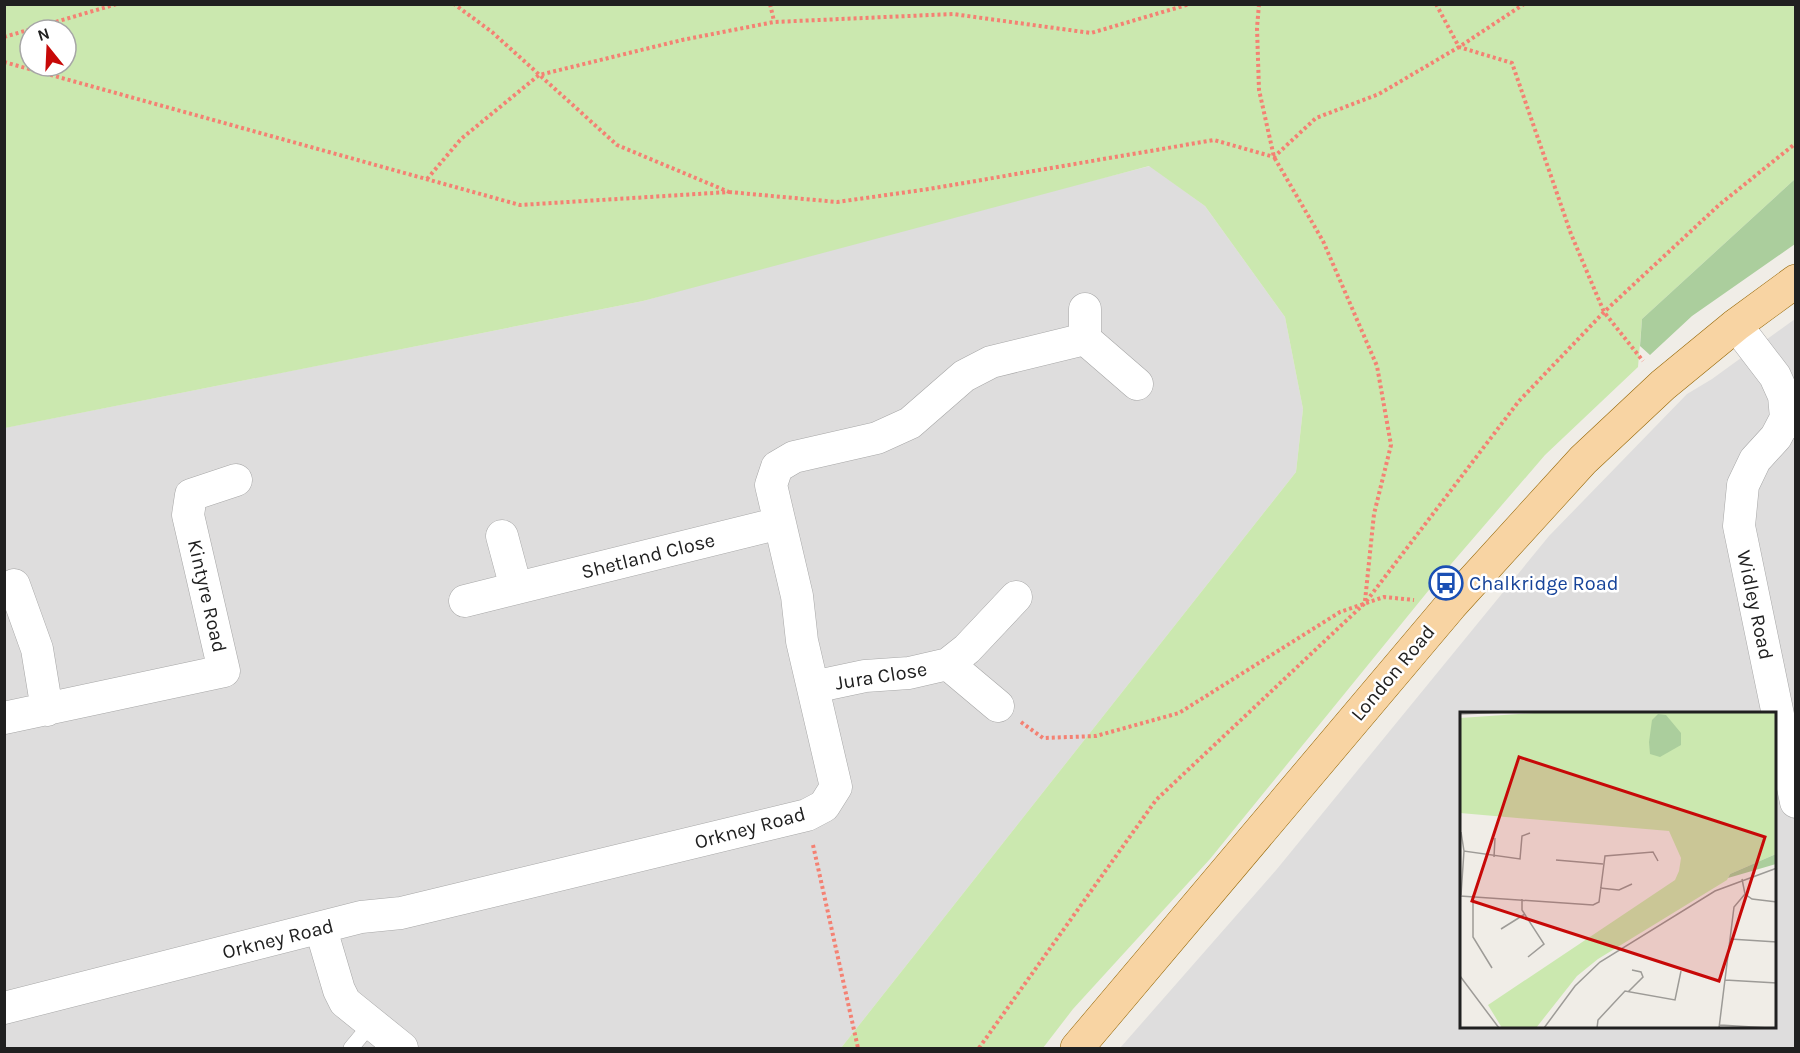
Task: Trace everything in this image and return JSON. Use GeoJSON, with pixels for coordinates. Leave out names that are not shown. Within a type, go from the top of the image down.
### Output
{"type":"FeatureCollection","features":[{"type":"Feature","properties":{"kind":"main road","name":"London Road"},"geometry":{"type":"LineString","coordinates":[[1077,1048],[1450,605],[1583,460],[1663,385],[1736,325],[1796,281]]}},
{"type":"Feature","properties":{"kind":"street","name":"Orkney Road"},"geometry":{"type":"LineString","coordinates":[[4,1008],[361,917],[401,913],[807,815],[824,806],[836,787],[802,641],[797,596],[771,484],[777,468],[794,457],[877,438],[910,423],[964,376],[991,362],[1085,324],[1137,384]]}},
{"type":"Feature","properties":{"kind":"street"},"geometry":{"type":"LineString","coordinates":[[1736,325],[1775,376],[1791,420]]}},
{"type":"Feature","properties":{"kind":"street","name":"Widley Road"},"geometry":{"type":"LineString","coordinates":[[1791,420],[1755,460],[1743,485],[1739,526],[1790,748],[1796,802]]}},
{"type":"Feature","properties":{"kind":"street","name":"Kintyre Road"},"geometry":{"type":"LineString","coordinates":[[4,718],[224,671],[188,515],[191,495],[236,480]]}},
{"type":"Feature","properties":{"kind":"street","name":"Shetland Close"},"geometry":{"type":"LineString","coordinates":[[465,601],[780,523]]}},
{"type":"Feature","properties":{"kind":"street"},"geometry":{"type":"LineString","coordinates":[[502,536],[516,588]]}},
{"type":"Feature","properties":{"kind":"street"},"geometry":{"type":"LineString","coordinates":[[14,585],[37,649],[47,710]]}},
{"type":"Feature","properties":{"kind":"street","name":"Jura Close"},"geometry":{"type":"LineString","coordinates":[[813,687],[865,676],[909,673],[948,664],[967,650],[1016,597]]}},
{"type":"Feature","properties":{"kind":"street","name":"Jura Close"},"geometry":{"type":"LineString","coordinates":[[948,664],[998,706]]}},
{"type":"Feature","properties":{"kind":"street"},"geometry":{"type":"LineString","coordinates":[[321,929],[339,990],[345,1002],[402,1048]]}},
{"type":"Feature","properties":{"kind":"lane"},"geometry":{"type":"LineString","coordinates":[[351,1048],[371,1024]]}},
{"type":"Feature","properties":{"kind":"path"},"geometry":{"type":"LineString","coordinates":[[4,37],[117,4]]}},
{"type":"Feature","properties":{"kind":"path"},"geometry":{"type":"LineString","coordinates":[[454,4],[492,32],[617,144],[729,192]]}},
{"type":"Feature","properties":{"kind":"path"},"geometry":{"type":"LineString","coordinates":[[770,4],[774,21]]}},
{"type":"Feature","properties":{"kind":"path"},"geometry":{"type":"LineString","coordinates":[[427,180],[461,139],[539,75],[682,40],[774,21],[953,14],[1091,33],[1190,4]]}},
{"type":"Feature","properties":{"kind":"path"},"geometry":{"type":"LineString","coordinates":[[1259,4],[1257,28],[1259,90],[1274,157],[1323,241],[1377,366],[1391,445],[1374,514],[1365,603]]}},
{"type":"Feature","properties":{"kind":"path"},"geometry":{"type":"LineString","coordinates":[[1436,4],[1459,47],[1512,63],[1570,234],[1604,312],[1663,385]]}},
{"type":"Feature","properties":{"kind":"path"},"geometry":{"type":"LineString","coordinates":[[1274,157],[1316,118],[1379,94],[1459,47],[1524,4]]}},
{"type":"Feature","properties":{"kind":"path"},"geometry":{"type":"LineString","coordinates":[[4,62],[520,205],[729,192],[837,202],[929,189],[1214,140],[1274,157]]}},
{"type":"Feature","properties":{"kind":"path"},"geometry":{"type":"LineString","coordinates":[[979,1048],[1156,800],[1365,603],[1519,401],[1604,312],[1719,205],[1796,143]]}},
{"type":"Feature","properties":{"kind":"path"},"geometry":{"type":"LineString","coordinates":[[998,706],[1043,738],[1096,736],[1179,713],[1340,612],[1384,597],[1450,605]]}},
{"type":"Feature","properties":{"kind":"path"},"geometry":{"type":"LineString","coordinates":[[807,815],[858,1048]]}},
{"type":"Feature","properties":{"kind":"shaded area"},"geometry":{"type":"Polygon","coordinates":[[[1150,166],[1205,206],[1285,317],[1303,409],[1296,472],[841,1048],[5,1048],[4,428],[643,301],[858,240],[1150,166]]]}},
{"type":"Feature","properties":{"kind":"shaded area"},"geometry":{"type":"Polygon","coordinates":[[[1795,319],[1795,1048],[1120,1048],[1277,869],[1549,536],[1687,394],[1712,379],[1795,319]]]}},
{"type":"Feature","properties":{"kind":"green space"},"geometry":{"type":"Polygon","coordinates":[[[4,5],[1795,5],[1795,179],[1642,319],[1638,367],[1545,455],[1433,585],[1210,859],[1073,1009],[1043,1048],[841,1048],[1296,472],[1303,409],[1285,317],[1205,206],[1149,166],[643,301],[5,428],[4,5]]]}},
{"type":"Feature","properties":{"kind":"green space"},"geometry":{"type":"Polygon","coordinates":[[[1795,179],[1795,244],[1692,316],[1650,355],[1640,346],[1642,319],[1795,179]]]}},
{"type":"Feature","properties":{"kind":"place","name":"Chalkridge Road"},"geometry":{"type":"Point","coordinates":[1446,583]}}]}
